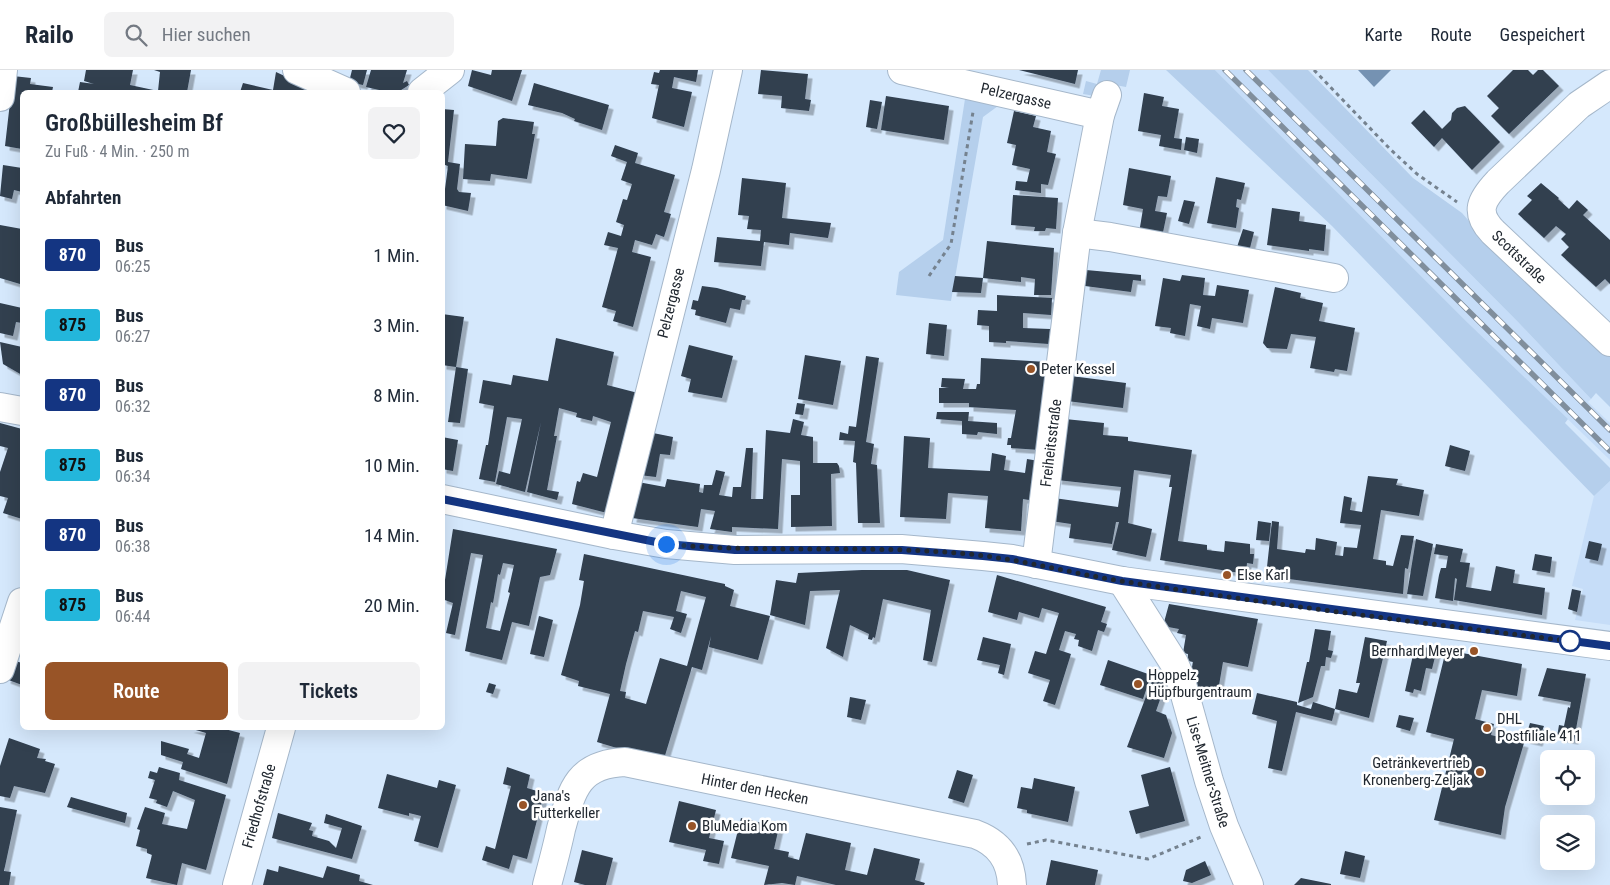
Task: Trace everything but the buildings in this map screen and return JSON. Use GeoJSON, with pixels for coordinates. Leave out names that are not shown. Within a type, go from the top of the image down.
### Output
{"type":"FeatureCollection","features":[{"type":"Feature","properties":{"kind":"street"},"geometry":{"type":"LineString","coordinates":[[0,97],[3,70]]}},
{"type":"Feature","properties":{"kind":"street"},"geometry":{"type":"LineString","coordinates":[[297,70],[342,90]]}},
{"type":"Feature","properties":{"kind":"street"},"geometry":{"type":"LineString","coordinates":[[425,90],[450,70]]}},
{"type":"Feature","properties":{"kind":"street","name":"Pelzergasse"},"geometry":{"type":"LineString","coordinates":[[614,535],[706,170],[728,70]]}},
{"type":"Feature","properties":{"kind":"street","name":"Pelzergasse"},"geometry":{"type":"LineString","coordinates":[[902,70],[978,87],[1103,105]]}},
{"type":"Feature","properties":{"kind":"street","name":"Scottstraße"},"geometry":{"type":"LineString","coordinates":[[1610,84],[1579,106],[1498,182],[1486,195],[1481,215],[1484,223],[1493,232],[1610,342]]}},
{"type":"Feature","properties":{"kind":"street","name":"Freiheitsstraße"},"geometry":{"type":"LineString","coordinates":[[1036,564],[1077,233],[1103,105]]}},
{"type":"Feature","properties":{"kind":"street"},"geometry":{"type":"LineString","coordinates":[[1077,233],[1110,237],[1334,278]]}},
{"type":"Feature","properties":{"kind":"street"},"geometry":{"type":"LineString","coordinates":[[0,407],[20,411]]}},
{"type":"Feature","properties":{"kind":"street"},"geometry":{"type":"LineString","coordinates":[[445,500],[614,535],[702,548],[936,551],[1036,564],[1122,581],[1610,646]]}},
{"type":"Feature","properties":{"kind":"street","name":"Lise-Meitner-Straße"},"geometry":{"type":"LineString","coordinates":[[1122,581],[1170,657],[1180,677],[1209,782],[1224,826],[1249,885]]}},
{"type":"Feature","properties":{"kind":"street"},"geometry":{"type":"LineString","coordinates":[[0,669],[20,608]]}},
{"type":"Feature","properties":{"kind":"street","name":"Friedhofstraße"},"geometry":{"type":"LineString","coordinates":[[237,885],[280,730]]}},
{"type":"Feature","properties":{"kind":"street","name":"Hinter den Hecken"},"geometry":{"type":"LineString","coordinates":[[547,885],[572,792],[588,772],[595,768],[626,762],[953,829],[986,838],[1000,850]]}},
{"type":"Feature","properties":{"kind":"street"},"geometry":{"type":"LineString","coordinates":[[1000,850],[1010,866],[1012,885]]}},
{"type":"Feature","properties":{"kind":"path"},"geometry":{"type":"LineString","coordinates":[[1314,70],[1390,149],[1418,174],[1461,205],[1481,215]]}},
{"type":"Feature","properties":{"kind":"path"},"geometry":{"type":"LineString","coordinates":[[929,276],[952,244],[978,87]]}},
{"type":"Feature","properties":{"kind":"path"},"geometry":{"type":"LineString","coordinates":[[1000,850],[1046,840],[1148,859],[1224,826]]}},
{"type":"Feature","properties":{"kind":"shaded area"},"geometry":{"type":"Polygon","coordinates":[[[1101,70],[1130,70],[1126,87],[1110,84],[1095,96],[1083,94],[1086,81],[1097,84],[1101,70]]]}},
{"type":"Feature","properties":{"kind":"shaded area"},"geometry":{"type":"Polygon","coordinates":[[[1166,70],[1215,70],[1467,322],[1568,419],[1565,423],[1610,468],[1610,481],[1594,496],[1332,226],[1166,70]]]}},
{"type":"Feature","properties":{"kind":"shaded area"},"geometry":{"type":"Polygon","coordinates":[[[1215,70],[1268,70],[1518,322],[1591,399],[1588,402],[1610,423],[1610,460],[1467,322],[1215,70]]]}},
{"type":"Feature","properties":{"kind":"shaded area"},"geometry":{"type":"Polygon","coordinates":[[[1268,70],[1308,70],[1413,178],[1462,213],[1475,228],[1610,357],[1610,407],[1596,393],[1591,399],[1518,322],[1268,70]]]}},
{"type":"Feature","properties":{"kind":"shaded area"},"geometry":{"type":"Polygon","coordinates":[[[1358,70],[1391,70],[1374,87],[1358,70]]]}},
{"type":"Feature","properties":{"kind":"shaded area"},"geometry":{"type":"Polygon","coordinates":[[[965,99],[998,106],[983,117],[951,301],[896,295],[899,272],[943,240],[965,99]]]}},
{"type":"Feature","properties":{"kind":"shaded area"},"geometry":{"type":"Polygon","coordinates":[[[1610,481],[1610,625],[1575,620],[1583,589],[1572,586],[1594,496],[1610,481]]]}},
{"type":"Feature","properties":{"kind":"railway"},"geometry":{"type":"LineString","coordinates":[[1225,70],[1610,451]]}},
{"type":"Feature","properties":{"kind":"railway"},"geometry":{"type":"LineString","coordinates":[[1246,70],[1610,430]]}},
{"type":"Feature","properties":{"kind":"bus line","name":"870"},"geometry":{"type":"LineString","coordinates":[[445,500],[666,544],[735,550],[845,549],[936,551],[1012,559],[1122,581],[1475,630],[1610,646]]}},
{"type":"Feature","properties":{"kind":"place","name":"Peter Kessel"},"geometry":{"type":"Point","coordinates":[1031,369]}},
{"type":"Feature","properties":{"kind":"place","name":"Else Karl"},"geometry":{"type":"Point","coordinates":[1227,575]}},
{"type":"Feature","properties":{"kind":"place","name":"Bernhard Meyer"},"geometry":{"type":"Point","coordinates":[1474,651]}},
{"type":"Feature","properties":{"kind":"place","name":"Hoppelz Hüpfburgentraum"},"geometry":{"type":"Point","coordinates":[1138,684]}},
{"type":"Feature","properties":{"kind":"place","name":"DHL Postfiliale 411"},"geometry":{"type":"Point","coordinates":[1487,728]}},
{"type":"Feature","properties":{"kind":"place","name":"Getränkevertrieb Kronenberg-Zeljak"},"geometry":{"type":"Point","coordinates":[1480,772]}},
{"type":"Feature","properties":{"kind":"place","name":"Jana's Futterkeller"},"geometry":{"type":"Point","coordinates":[523,805]}},
{"type":"Feature","properties":{"kind":"place","name":"BluMedia Kom"},"geometry":{"type":"Point","coordinates":[692,826]}},
{"type":"Feature","properties":{"kind":"route"},"geometry":{"type":"LineString","coordinates":[[666,544],[735,550],[845,549],[936,551],[1012,559],[1122,581],[1475,630],[1570,641]]}}]}
